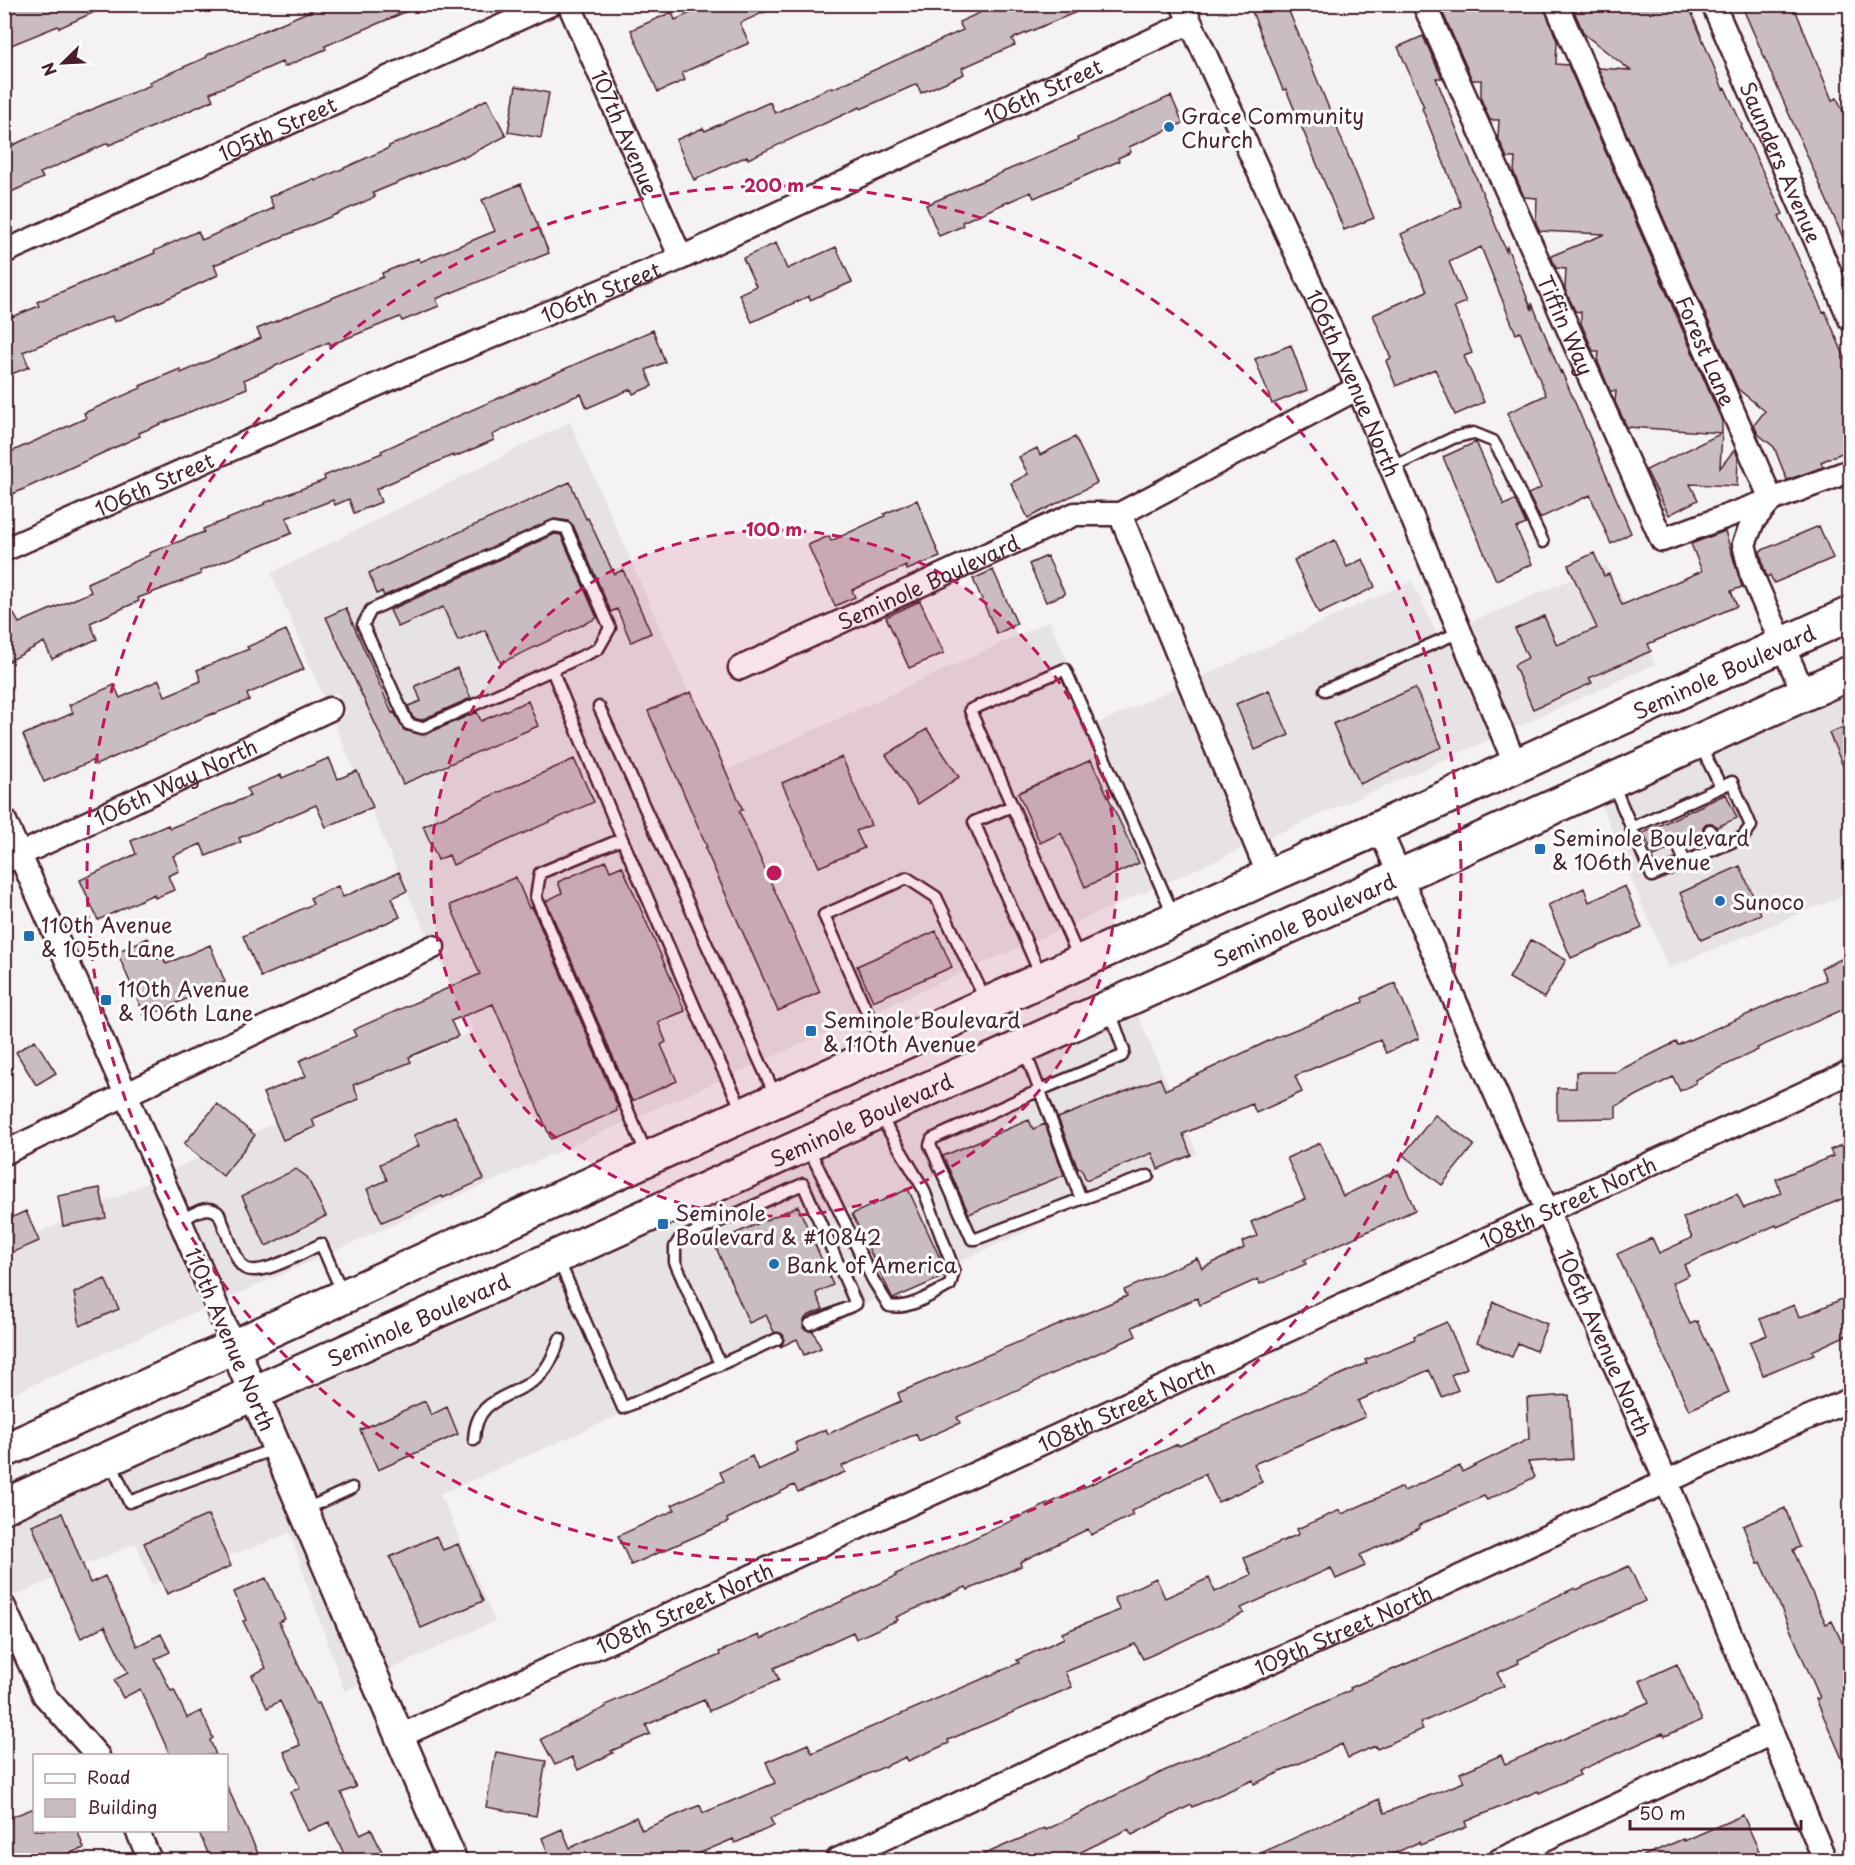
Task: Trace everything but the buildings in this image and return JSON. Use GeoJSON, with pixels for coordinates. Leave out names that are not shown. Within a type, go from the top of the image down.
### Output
{"type":"FeatureCollection","features":[{"type":"Feature","properties":{"kind":"main road","name":"Seminole Boulevard"},"geometry":{"type":"LineString","coordinates":[[4,1450],[1851,614]]}},
{"type":"Feature","properties":{"kind":"main road","name":"Seminole Boulevard"},"geometry":{"type":"LineString","coordinates":[[4,1506],[1851,673]]}},
{"type":"Feature","properties":{"kind":"street","name":"105th Street"},"geometry":{"type":"LineString","coordinates":[[4,252],[551,4]]}},
{"type":"Feature","properties":{"kind":"street","name":"107th Avenue"},"geometry":{"type":"LineString","coordinates":[[569,4],[681,258]]}},
{"type":"Feature","properties":{"kind":"street","name":"Tiffin Way"},"geometry":{"type":"LineString","coordinates":[[1424,4],[1662,540],[1771,500]]}},
{"type":"Feature","properties":{"kind":"street","name":"Forest Lane"},"geometry":{"type":"LineString","coordinates":[[1556,4],[1771,500]]}},
{"type":"Feature","properties":{"kind":"street","name":"Saunders Avenue"},"geometry":{"type":"LineString","coordinates":[[1713,4],[1851,319]]}},
{"type":"Feature","properties":{"kind":"street","name":"106th Street"},"geometry":{"type":"LineString","coordinates":[[4,550],[408,371],[681,258],[1185,14]]}},
{"type":"Feature","properties":{"kind":"street","name":"106th Avenue North"},"geometry":{"type":"LineString","coordinates":[[1185,14],[1268,189],[1358,388],[1516,766]]}},
{"type":"Feature","properties":{"kind":"street","name":"Seminole Boulevard"},"geometry":{"type":"LineString","coordinates":[[740,668],[1075,514],[1120,514],[1358,388]]}},
{"type":"Feature","properties":{"kind":"street"},"geometry":{"type":"LineString","coordinates":[[1804,694],[1751,573],[1744,543],[1753,521],[1771,500],[1851,471]]}},
{"type":"Feature","properties":{"kind":"street"},"geometry":{"type":"LineString","coordinates":[[1120,514],[1269,876]]}},
{"type":"Feature","properties":{"kind":"street","name":"106th Way North"},"geometry":{"type":"LineString","coordinates":[[12,858],[330,709]]}},
{"type":"Feature","properties":{"kind":"street","name":"110th Avenue North"},"geometry":{"type":"LineString","coordinates":[[4,819],[12,858],[126,1094],[452,1860]]}},
{"type":"Feature","properties":{"kind":"street","name":"106th Avenue North"},"geometry":{"type":"LineString","coordinates":[[1379,828],[1549,1210],[1825,1860]]}},
{"type":"Feature","properties":{"kind":"street"},"geometry":{"type":"LineString","coordinates":[[4,1153],[433,947]]}},
{"type":"Feature","properties":{"kind":"street","name":"108th Street North"},"geometry":{"type":"LineString","coordinates":[[400,1736],[728,1589],[1851,1072]]}},
{"type":"Feature","properties":{"kind":"street","name":"109th Street North"},"geometry":{"type":"LineString","coordinates":[[837,1860],[1776,1431],[1851,1400]]}},
{"type":"Feature","properties":{"kind":"street"},"geometry":{"type":"LineString","coordinates":[[4,1607],[44,1695],[97,1754]]}},
{"type":"Feature","properties":{"kind":"street"},"geometry":{"type":"LineString","coordinates":[[1500,1860],[1772,1733]]}},
{"type":"Feature","properties":{"kind":"street"},"geometry":{"type":"LineString","coordinates":[[138,1832],[150,1860]]}},
{"type":"Feature","properties":{"kind":"lane"},"geometry":{"type":"LineString","coordinates":[[1391,468],[1453,438],[1473,433],[1493,441],[1543,542]]}},
{"type":"Feature","properties":{"kind":"lane"},"geometry":{"type":"LineString","coordinates":[[554,526],[566,528],[610,628],[598,649],[552,670],[422,729],[408,724],[363,625],[371,610],[554,526]]}},
{"type":"Feature","properties":{"kind":"lane"},"geometry":{"type":"LineString","coordinates":[[1324,690],[1460,632]]}},
{"type":"Feature","properties":{"kind":"lane"},"geometry":{"type":"LineString","coordinates":[[1081,962],[970,710],[1065,669],[1175,919]]}},
{"type":"Feature","properties":{"kind":"lane"},"geometry":{"type":"LineString","coordinates":[[552,670],[622,839],[744,1115]]}},
{"type":"Feature","properties":{"kind":"lane"},"geometry":{"type":"LineString","coordinates":[[600,707],[777,1100]]}},
{"type":"Feature","properties":{"kind":"lane"},"geometry":{"type":"LineString","coordinates":[[1699,742],[1720,788]]}},
{"type":"Feature","properties":{"kind":"lane"},"geometry":{"type":"LineString","coordinates":[[1611,781],[1631,828],[1652,876],[1743,837],[1751,826],[1732,782],[1697,803],[1666,817],[1631,828]]}},
{"type":"Feature","properties":{"kind":"lane"},"geometry":{"type":"LineString","coordinates":[[1012,806],[974,822],[1042,979]]}},
{"type":"Feature","properties":{"kind":"lane"},"geometry":{"type":"LineString","coordinates":[[1710,830],[1717,848]]}},
{"type":"Feature","properties":{"kind":"lane"},"geometry":{"type":"LineString","coordinates":[[622,839],[540,873],[536,897],[648,1159]]}},
{"type":"Feature","properties":{"kind":"lane"},"geometry":{"type":"LineString","coordinates":[[1678,845],[1685,862]]}},
{"type":"Feature","properties":{"kind":"lane"},"geometry":{"type":"LineString","coordinates":[[885,1051],[824,915],[907,878],[936,897],[987,1004]]}},
{"type":"Feature","properties":{"kind":"lane"},"geometry":{"type":"LineString","coordinates":[[1109,1008],[1124,1051],[1122,1056],[932,1139],[930,1145],[972,1239],[1148,1176]]}},
{"type":"Feature","properties":{"kind":"lane"},"geometry":{"type":"LineString","coordinates":[[1023,1046],[1081,1199]]}},
{"type":"Feature","properties":{"kind":"lane"},"geometry":{"type":"LineString","coordinates":[[807,1144],[873,1280],[889,1306],[900,1308],[923,1299],[950,1285],[954,1270],[923,1188],[878,1111]]}},
{"type":"Feature","properties":{"kind":"lane"},"geometry":{"type":"LineString","coordinates":[[720,1364],[675,1262],[675,1247],[680,1239],[803,1184],[856,1304],[810,1324]]}},
{"type":"Feature","properties":{"kind":"lane"},"geometry":{"type":"LineString","coordinates":[[180,1221],[208,1208],[214,1208],[219,1214],[242,1266],[251,1272],[264,1270],[321,1244],[344,1297]]}},
{"type":"Feature","properties":{"kind":"lane"},"geometry":{"type":"LineString","coordinates":[[556,1256],[623,1408],[777,1339]]}},
{"type":"Feature","properties":{"kind":"lane"},"geometry":{"type":"LineString","coordinates":[[474,1440],[475,1428],[483,1411],[493,1400],[535,1380],[546,1370],[560,1339]]}},
{"type":"Feature","properties":{"kind":"lane"},"geometry":{"type":"LineString","coordinates":[[108,1458],[129,1502],[277,1448]]}},
{"type":"Feature","properties":{"kind":"lane"},"geometry":{"type":"LineString","coordinates":[[304,1510],[352,1488]]}},
{"type":"Feature","properties":{"kind":"shaded area"},"geometry":{"type":"Polygon","coordinates":[[[570,422],[723,772],[1049,621],[1097,724],[1177,687],[1244,848],[228,1298],[173,1170],[473,1031],[438,958],[450,952],[440,931],[428,936],[403,884],[333,720],[347,713],[337,692],[324,698],[271,573],[570,422]]]}},
{"type":"Feature","properties":{"kind":"shaded area"},"geometry":{"type":"Polygon","coordinates":[[[1606,565],[1655,664],[1515,728],[1471,622],[1606,565]]]}},
{"type":"Feature","properties":{"kind":"shaded area"},"geometry":{"type":"Polygon","coordinates":[[[1412,581],[1438,636],[1446,633],[1491,739],[1268,838],[1201,677],[1412,581]]]}},
{"type":"Feature","properties":{"kind":"shaded area"},"geometry":{"type":"Polygon","coordinates":[[[1850,691],[1850,893],[1668,968],[1602,806],[1850,691]]]}},
{"type":"Feature","properties":{"kind":"shaded area"},"geometry":{"type":"Polygon","coordinates":[[[1136,1011],[1197,1153],[706,1377],[440,1494],[495,1621],[387,1671],[270,1398],[1136,1011]]]}},
{"type":"Feature","properties":{"kind":"shaded area"},"geometry":{"type":"Polygon","coordinates":[[[149,1182],[203,1309],[5,1397],[4,1249],[149,1182]]]}},
{"type":"Feature","properties":{"kind":"shaded area"},"geometry":{"type":"Polygon","coordinates":[[[246,1409],[363,1683],[344,1691],[290,1533],[152,1585],[136,1543],[14,1596],[5,1574],[4,1518],[246,1409]]]}},
{"type":"Feature","properties":{"kind":"place","name":"Grace Community Church"},"geometry":{"type":"Point","coordinates":[1169,127]}},
{"type":"Feature","properties":{"kind":"place","name":"Seminole Boulevard & 106th Avenue"},"geometry":{"type":"Point","coordinates":[1540,849]}},
{"type":"Feature","properties":{"kind":"place","name":"Sunoco"},"geometry":{"type":"Point","coordinates":[1720,901]}},
{"type":"Feature","properties":{"kind":"place","name":"110th Avenue & 105th Lane"},"geometry":{"type":"Point","coordinates":[29,936]}},
{"type":"Feature","properties":{"kind":"place","name":"110th Avenue & 106th Lane"},"geometry":{"type":"Point","coordinates":[106,1000]}},
{"type":"Feature","properties":{"kind":"place","name":"Seminole Boulevard & 110th Avenue"},"geometry":{"type":"Point","coordinates":[811,1031]}},
{"type":"Feature","properties":{"kind":"place","name":"Seminole Boulevard & #10842"},"geometry":{"type":"Point","coordinates":[663,1224]}},
{"type":"Feature","properties":{"kind":"place","name":"Bank of America"},"geometry":{"type":"Point","coordinates":[774,1264]}}]}
